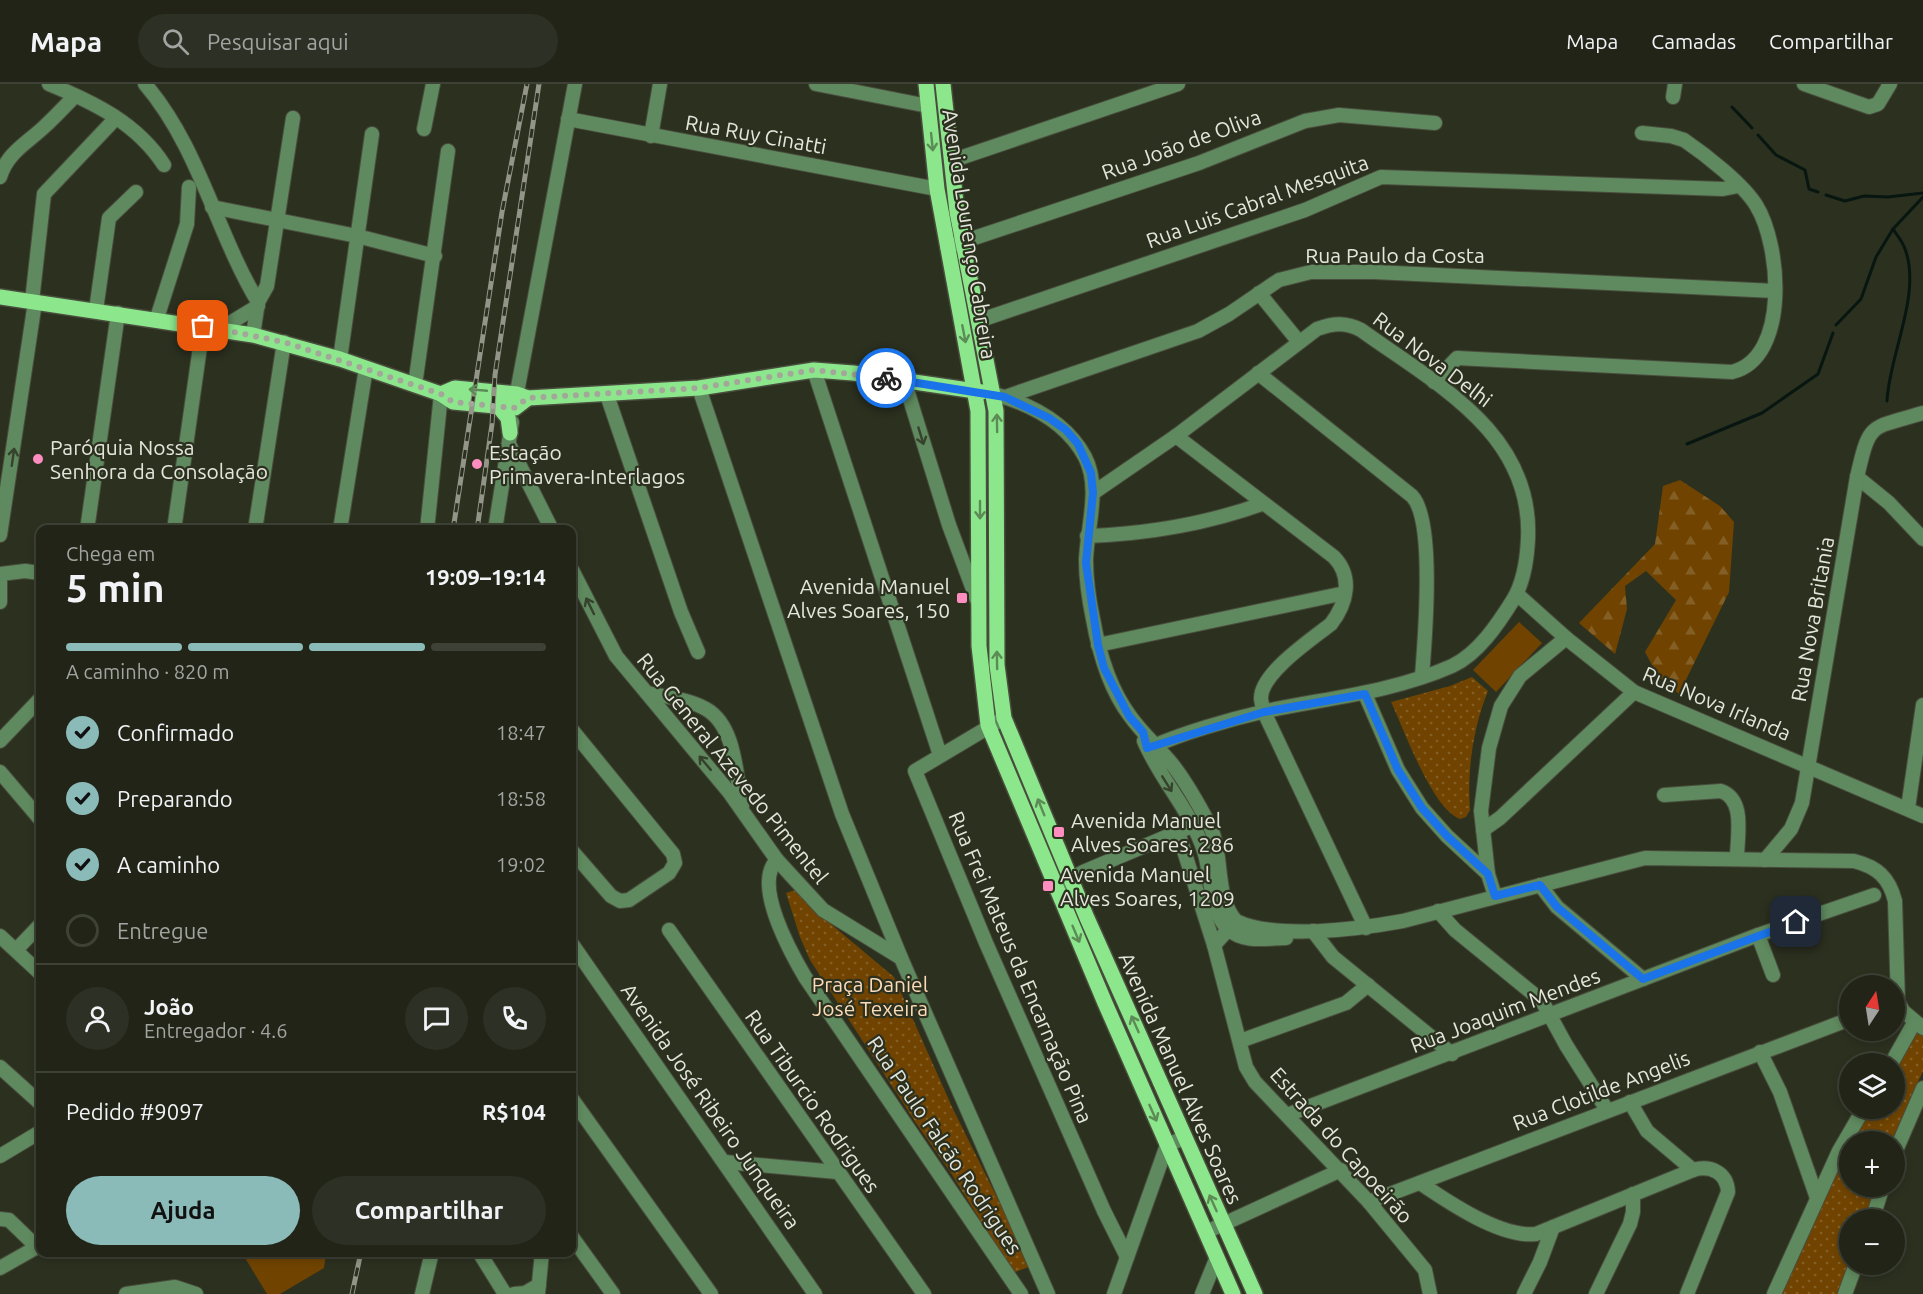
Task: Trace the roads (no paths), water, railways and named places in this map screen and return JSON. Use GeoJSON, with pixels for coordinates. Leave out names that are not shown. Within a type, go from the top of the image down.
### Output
{"type":"FeatureCollection","features":[{"type":"Feature","properties":{"kind":"main road","name":"Avenida Lourenço Cabreira"},"geometry":{"type":"LineString","coordinates":[[926,84],[937,189],[975,390]]}},
{"type":"Feature","properties":{"kind":"main road","name":"Avenida Lourenço Cabreira"},"geometry":{"type":"LineString","coordinates":[[943,84],[963,243],[978,321],[999,396]]}},
{"type":"Feature","properties":{"kind":"main road"},"geometry":{"type":"LineString","coordinates":[[0,297],[157,318],[284,342],[441,394],[453,402],[515,402],[699,388],[814,370],[904,380],[975,390],[999,396]]}},
{"type":"Feature","properties":{"kind":"main road"},"geometry":{"type":"LineString","coordinates":[[441,394],[455,388],[515,402]]}},
{"type":"Feature","properties":{"kind":"main road","name":"Avenida Manuel Alves Soares"},"geometry":{"type":"LineString","coordinates":[[975,390],[980,450],[980,657],[988,725],[1056,888],[1233,1294]]}},
{"type":"Feature","properties":{"kind":"main road","name":"Avenida Manuel Alves Soares"},"geometry":{"type":"LineString","coordinates":[[999,396],[997,665],[1004,718],[1072,877],[1087,918],[1256,1294]]}},
{"type":"Feature","properties":{"kind":"main road"},"geometry":{"type":"LineString","coordinates":[[510,438],[508,418],[515,402]]}},
{"type":"Feature","properties":{"kind":"street"},"geometry":{"type":"LineString","coordinates":[[49,84],[116,117],[143,139],[164,165]]}},
{"type":"Feature","properties":{"kind":"street"},"geometry":{"type":"LineString","coordinates":[[145,84],[186,142],[212,207],[258,304]]}},
{"type":"Feature","properties":{"kind":"street"},"geometry":{"type":"LineString","coordinates":[[424,129],[433,84]]}},
{"type":"Feature","properties":{"kind":"street"},"geometry":{"type":"LineString","coordinates":[[515,402],[575,84]]}},
{"type":"Feature","properties":{"kind":"street"},"geometry":{"type":"LineString","coordinates":[[651,136],[660,84]]}},
{"type":"Feature","properties":{"kind":"street"},"geometry":{"type":"LineString","coordinates":[[816,84],[928,106]]}},
{"type":"Feature","properties":{"kind":"street"},"geometry":{"type":"LineString","coordinates":[[951,161],[1178,84]]}},
{"type":"Feature","properties":{"kind":"street"},"geometry":{"type":"LineString","coordinates":[[1804,84],[1869,107],[1878,104],[1890,84]]}},
{"type":"Feature","properties":{"kind":"street"},"geometry":{"type":"LineString","coordinates":[[0,177],[15,152],[75,96]]}},
{"type":"Feature","properties":{"kind":"street","name":"Rua João de Oliva"},"geometry":{"type":"LineString","coordinates":[[947,247],[1199,163],[1305,120],[1339,115],[1435,123]]}},
{"type":"Feature","properties":{"kind":"street"},"geometry":{"type":"LineString","coordinates":[[0,535],[34,302],[44,194],[116,117]]}},
{"type":"Feature","properties":{"kind":"street"},"geometry":{"type":"LineString","coordinates":[[253,335],[258,304],[267,286],[293,118]]}},
{"type":"Feature","properties":{"kind":"street","name":"Rua Ruy Cinatti"},"geometry":{"type":"LineString","coordinates":[[568,119],[937,189]]}},
{"type":"Feature","properties":{"kind":"street"},"geometry":{"type":"LineString","coordinates":[[1434,382],[1457,358],[1732,372],[1749,366],[1762,349],[1769,332],[1775,291],[1775,263],[1766,228],[1754,202],[1684,140],[1671,136],[1642,133]]}},
{"type":"Feature","properties":{"kind":"street"},"geometry":{"type":"LineString","coordinates":[[340,359],[372,134]]}},
{"type":"Feature","properties":{"kind":"street"},"geometry":{"type":"LineString","coordinates":[[415,385],[448,151]]}},
{"type":"Feature","properties":{"kind":"street","name":"Rua Luis Cabral Mesquita"},"geometry":{"type":"LineString","coordinates":[[978,321],[1305,210],[1381,177],[1723,189],[1738,186]]}},
{"type":"Feature","properties":{"kind":"street"},"geometry":{"type":"LineString","coordinates":[[157,318],[187,224],[189,187]]}},
{"type":"Feature","properties":{"kind":"street"},"geometry":{"type":"LineString","coordinates":[[96,310],[109,218],[136,192]]}},
{"type":"Feature","properties":{"kind":"street"},"geometry":{"type":"LineString","coordinates":[[212,207],[357,236],[435,256]]}},
{"type":"Feature","properties":{"kind":"street","name":"Rua Paulo da Costa"},"geometry":{"type":"LineString","coordinates":[[999,396],[1198,331],[1279,279],[1328,271],[1653,283],[1775,291]]}},
{"type":"Feature","properties":{"kind":"street"},"geometry":{"type":"LineString","coordinates":[[1259,293],[1299,342]]}},
{"type":"Feature","properties":{"kind":"street"},"geometry":{"type":"LineString","coordinates":[[220,329],[258,304]]}},
{"type":"Feature","properties":{"kind":"street"},"geometry":{"type":"LineString","coordinates":[[88,525],[118,313]]}},
{"type":"Feature","properties":{"kind":"street","name":"Rua Nova Delhi"},"geometry":{"type":"LineString","coordinates":[[1093,493],[1176,436],[1299,342],[1324,327],[1334,324],[1353,326],[1434,382],[1480,418],[1506,452],[1521,481],[1527,510],[1528,548],[1516,594],[1493,630],[1453,666],[1365,694],[1264,712],[1151,747]]}},
{"type":"Feature","properties":{"kind":"street"},"geometry":{"type":"LineString","coordinates":[[175,525],[203,326]]}},
{"type":"Feature","properties":{"kind":"street"},"geometry":{"type":"LineString","coordinates":[[256,525],[284,342]]}},
{"type":"Feature","properties":{"kind":"street"},"geometry":{"type":"LineString","coordinates":[[341,525],[366,368]]}},
{"type":"Feature","properties":{"kind":"street"},"geometry":{"type":"LineString","coordinates":[[814,370],[940,755]]}},
{"type":"Feature","properties":{"kind":"street"},"geometry":{"type":"LineString","coordinates":[[1258,373],[1412,496],[1421,509],[1426,537],[1422,676]]}},
{"type":"Feature","properties":{"kind":"street"},"geometry":{"type":"LineString","coordinates":[[904,380],[949,525],[979,607]]}},
{"type":"Feature","properties":{"kind":"street"},"geometry":{"type":"LineString","coordinates":[[699,388],[842,814],[901,958],[1048,1294]]}},
{"type":"Feature","properties":{"kind":"street"},"geometry":{"type":"LineString","coordinates":[[428,525],[441,394]]}},
{"type":"Feature","properties":{"kind":"street"},"geometry":{"type":"LineString","coordinates":[[607,395],[681,612],[698,652]]}},
{"type":"Feature","properties":{"kind":"street"},"geometry":{"type":"LineString","coordinates":[[999,396],[1030,408],[1066,430],[1078,444],[1091,473],[1093,493],[1087,536],[1089,593],[1104,668],[1129,716],[1143,732],[1193,826],[1203,849],[1218,915],[1232,925],[1319,932],[1366,928],[1645,858],[1854,861],[1870,865],[1882,873],[1891,885],[1895,901],[1898,1002],[1919,1025],[1899,1053]]}},
{"type":"Feature","properties":{"kind":"street","name":"Rua Nova Britania"},"geometry":{"type":"LineString","coordinates":[[1765,860],[1785,837],[1797,818],[1809,765],[1857,477],[1866,438],[1870,431],[1923,413]]}},
{"type":"Feature","properties":{"kind":"street"},"geometry":{"type":"LineString","coordinates":[[1176,436],[1334,557],[1345,572],[1345,593],[1340,612],[1331,624],[1266,681],[1261,696],[1264,712],[1366,928]]}},
{"type":"Feature","properties":{"kind":"street"},"geometry":{"type":"LineString","coordinates":[[496,525],[510,438]]}},
{"type":"Feature","properties":{"kind":"street"},"geometry":{"type":"LineString","coordinates":[[510,438],[550,525]]}},
{"type":"Feature","properties":{"kind":"street","name":"Rua Nova Delhi"},"geometry":{"type":"LineString","coordinates":[[1091,473],[1130,468]]}},
{"type":"Feature","properties":{"kind":"street"},"geometry":{"type":"LineString","coordinates":[[1857,477],[1889,503],[1923,539]]}},
{"type":"Feature","properties":{"kind":"street"},"geometry":{"type":"LineString","coordinates":[[1087,536],[1139,534],[1238,513],[1262,504]]}},
{"type":"Feature","properties":{"kind":"street"},"geometry":{"type":"LineString","coordinates":[[0,602],[0,577],[25,571],[36,572]]}},
{"type":"Feature","properties":{"kind":"street","name":"Rua General Azevedo Pimentel"},"geometry":{"type":"LineString","coordinates":[[576,578],[608,645],[743,811],[777,860],[823,910],[901,958]]}},
{"type":"Feature","properties":{"kind":"street"},"geometry":{"type":"LineString","coordinates":[[1098,645],[1345,593]]}},
{"type":"Feature","properties":{"kind":"street","name":"Rua Nova Irlanda"},"geometry":{"type":"LineString","coordinates":[[1516,594],[1566,639],[1634,692],[1809,765],[1923,816]]}},
{"type":"Feature","properties":{"kind":"street"},"geometry":{"type":"LineString","coordinates":[[1495,896],[1488,874],[1481,811],[1489,748],[1501,706],[1520,676],[1566,639]]}},
{"type":"Feature","properties":{"kind":"street"},"geometry":{"type":"LineString","coordinates":[[1483,830],[1500,818],[1634,692]]}},
{"type":"Feature","properties":{"kind":"street"},"geometry":{"type":"LineString","coordinates":[[647,693],[704,708],[722,722],[728,734],[743,811]]}},
{"type":"Feature","properties":{"kind":"street"},"geometry":{"type":"LineString","coordinates":[[1365,694],[1398,770],[1422,808],[1447,836],[1488,874]]}},
{"type":"Feature","properties":{"kind":"street"},"geometry":{"type":"LineString","coordinates":[[0,741],[36,703]]}},
{"type":"Feature","properties":{"kind":"street"},"geometry":{"type":"LineString","coordinates":[[1908,808],[1923,705]]}},
{"type":"Feature","properties":{"kind":"street"},"geometry":{"type":"LineString","coordinates":[[988,725],[1004,718]]}},
{"type":"Feature","properties":{"kind":"street","name":"Rua Frei Mateus da Encarnação Pina"},"geometry":{"type":"LineString","coordinates":[[988,725],[915,771],[986,943],[1104,1211],[1127,1257]]}},
{"type":"Feature","properties":{"kind":"street"},"geometry":{"type":"LineString","coordinates":[[576,735],[673,854],[675,862],[669,873],[629,900],[620,901],[611,896],[576,856]]}},
{"type":"Feature","properties":{"kind":"street"},"geometry":{"type":"LineString","coordinates":[[1151,747],[1184,781],[1206,819],[1218,849],[1224,900],[1232,925]]}},
{"type":"Feature","properties":{"kind":"street"},"geometry":{"type":"LineString","coordinates":[[0,772],[36,814]]}},
{"type":"Feature","properties":{"kind":"street"},"geometry":{"type":"LineString","coordinates":[[1664,795],[1721,791],[1729,794],[1737,804],[1737,859]]}},
{"type":"Feature","properties":{"kind":"street"},"geometry":{"type":"LineString","coordinates":[[1056,888],[1072,877],[1206,819]]}},
{"type":"Feature","properties":{"kind":"street","name":"Estrada do Capoeirão"},"geometry":{"type":"LineString","coordinates":[[1178,832],[1214,945],[1246,1067],[1255,1082],[1341,1170],[1425,1270],[1430,1294]]}},
{"type":"Feature","properties":{"kind":"street","name":"Rua Paulo Falcão Rodrigues"},"geometry":{"type":"LineString","coordinates":[[777,860],[769,871],[771,895],[777,922],[789,950],[805,977],[1021,1294]]}},
{"type":"Feature","properties":{"kind":"street"},"geometry":{"type":"LineString","coordinates":[[1540,885],[1557,907],[1643,979]]}},
{"type":"Feature","properties":{"kind":"street","name":"Rua Joaquim Mendes"},"geometry":{"type":"LineString","coordinates":[[1287,1115],[1452,1054],[1551,1013],[1758,935],[1874,896]]}},
{"type":"Feature","properties":{"kind":"street"},"geometry":{"type":"LineString","coordinates":[[1438,911],[1455,930],[1537,996],[1551,1013],[1559,1034],[1607,1110]]}},
{"type":"Feature","properties":{"kind":"street"},"geometry":{"type":"LineString","coordinates":[[1214,945],[1232,925]]}},
{"type":"Feature","properties":{"kind":"street"},"geometry":{"type":"LineString","coordinates":[[16,950],[36,929]]}},
{"type":"Feature","properties":{"kind":"street","name":"Rua Tiburcio Rodrigues"},"geometry":{"type":"LineString","coordinates":[[669,930],[924,1294]]}},
{"type":"Feature","properties":{"kind":"street"},"geometry":{"type":"LineString","coordinates":[[1319,932],[1333,957],[1452,1054]]}},
{"type":"Feature","properties":{"kind":"street"},"geometry":{"type":"LineString","coordinates":[[1758,935],[1773,975]]}},
{"type":"Feature","properties":{"kind":"street"},"geometry":{"type":"LineString","coordinates":[[0,936],[36,969]]}},
{"type":"Feature","properties":{"kind":"street","name":"Avenida José Ribeiro Junqueira"},"geometry":{"type":"LineString","coordinates":[[576,950],[815,1294]]}},
{"type":"Feature","properties":{"kind":"street"},"geometry":{"type":"LineString","coordinates":[[1240,1041],[1346,1003],[1355,998],[1368,985]]}},
{"type":"Feature","properties":{"kind":"street","name":"Rua Clotilde Angelis"},"geometry":{"type":"LineString","coordinates":[[1369,1202],[1839,1023]]}},
{"type":"Feature","properties":{"kind":"street"},"geometry":{"type":"LineString","coordinates":[[1760,1053],[1780,1092],[1817,1198]]}},
{"type":"Feature","properties":{"kind":"street"},"geometry":{"type":"LineString","coordinates":[[0,1067],[36,1099]]}},
{"type":"Feature","properties":{"kind":"street"},"geometry":{"type":"LineString","coordinates":[[1904,1131],[1923,1088]]}},
{"type":"Feature","properties":{"kind":"street"},"geometry":{"type":"LineString","coordinates":[[1630,1102],[1647,1131],[1693,1170]]}},
{"type":"Feature","properties":{"kind":"street"},"geometry":{"type":"LineString","coordinates":[[576,1105],[711,1294]]}},
{"type":"Feature","properties":{"kind":"street"},"geometry":{"type":"LineString","coordinates":[[1774,1294],[1839,1151],[1858,1119]]}},
{"type":"Feature","properties":{"kind":"street"},"geometry":{"type":"LineString","coordinates":[[0,1156],[36,1134]]}},
{"type":"Feature","properties":{"kind":"street"},"geometry":{"type":"LineString","coordinates":[[1114,1294],[1167,1145],[1184,1138]]}},
{"type":"Feature","properties":{"kind":"street"},"geometry":{"type":"LineString","coordinates":[[725,1162],[837,1172]]}},
{"type":"Feature","properties":{"kind":"street"},"geometry":{"type":"LineString","coordinates":[[1420,1183],[1450,1203],[1503,1228],[1527,1235],[1553,1227],[1701,1167],[1717,1172],[1726,1181],[1728,1192],[1686,1294]]}},
{"type":"Feature","properties":{"kind":"street"},"geometry":{"type":"LineString","coordinates":[[1206,1232],[1341,1170]]}},
{"type":"Feature","properties":{"kind":"street"},"geometry":{"type":"LineString","coordinates":[[1596,1294],[1630,1224],[1633,1194]]}},
{"type":"Feature","properties":{"kind":"street"},"geometry":{"type":"LineString","coordinates":[[0,1219],[9,1220],[36,1245]]}},
{"type":"Feature","properties":{"kind":"street"},"geometry":{"type":"LineString","coordinates":[[1524,1294],[1540,1262],[1553,1227]]}},
{"type":"Feature","properties":{"kind":"street"},"geometry":{"type":"LineString","coordinates":[[576,1243],[613,1294]]}},
{"type":"Feature","properties":{"kind":"street"},"geometry":{"type":"LineString","coordinates":[[0,1268],[36,1250]]}},
{"type":"Feature","properties":{"kind":"street"},"geometry":{"type":"LineString","coordinates":[[422,1294],[431,1257]]}},
{"type":"Feature","properties":{"kind":"street"},"geometry":{"type":"LineString","coordinates":[[482,1257],[505,1294]]}},
{"type":"Feature","properties":{"kind":"street"},"geometry":{"type":"LineString","coordinates":[[514,1294],[539,1289],[542,1257]]}},
{"type":"Feature","properties":{"kind":"street"},"geometry":{"type":"LineString","coordinates":[[1202,1294],[1216,1257]]}},
{"type":"Feature","properties":{"kind":"street"},"geometry":{"type":"LineString","coordinates":[[1845,1294],[1852,1275]]}},
{"type":"Feature","properties":{"kind":"street"},"geometry":{"type":"LineString","coordinates":[[126,1294],[175,1287],[196,1294]]}},
{"type":"Feature","properties":{"kind":"waterway"},"geometry":{"type":"LineString","coordinates":[[1732,107],[1752,128]]}},
{"type":"Feature","properties":{"kind":"waterway"},"geometry":{"type":"LineString","coordinates":[[1758,135],[1776,155],[1805,170],[1809,189],[1818,192]]}},
{"type":"Feature","properties":{"kind":"waterway"},"geometry":{"type":"LineString","coordinates":[[1826,195],[1845,201],[1864,196],[1888,197],[1923,193]]}},
{"type":"Feature","properties":{"kind":"waterway"},"geometry":{"type":"LineString","coordinates":[[1887,401],[1910,285],[1905,249],[1893,229],[1923,197]]}},
{"type":"Feature","properties":{"kind":"waterway"},"geometry":{"type":"LineString","coordinates":[[1836,325],[1861,299],[1876,257],[1893,229]]}},
{"type":"Feature","properties":{"kind":"waterway"},"geometry":{"type":"LineString","coordinates":[[1687,444],[1762,413],[1818,374],[1833,333]]}},
{"type":"Feature","properties":{"kind":"railway"},"geometry":{"type":"LineString","coordinates":[[454,525],[502,212],[527,84]]}},
{"type":"Feature","properties":{"kind":"railway"},"geometry":{"type":"LineString","coordinates":[[478,525],[492,424],[495,375],[539,84]]}},
{"type":"Feature","properties":{"kind":"railway"},"geometry":{"type":"LineString","coordinates":[[352,1294],[360,1257]]}},
{"type":"Feature","properties":{"kind":"place","name":"Paróquia Nossa Senhora da Consolação"},"geometry":{"type":"Point","coordinates":[38,459]}},
{"type":"Feature","properties":{"kind":"place","name":"Estação Primavera-Interlagos"},"geometry":{"type":"Point","coordinates":[477,464]}},
{"type":"Feature","properties":{"kind":"place","name":"Avenida Manuel Alves Soares, 150"},"geometry":{"type":"Point","coordinates":[962,598]}},
{"type":"Feature","properties":{"kind":"place","name":"Avenida Manuel Alves Soares, 286"},"geometry":{"type":"Point","coordinates":[1059,832]}},
{"type":"Feature","properties":{"kind":"place","name":"Avenida Manuel Alves Soares, 1209"},"geometry":{"type":"Point","coordinates":[1048,886]}},
{"type":"Feature","properties":{"kind":"park label","name":"Praça Daniel José Texeira"},"geometry":{"type":"Point","coordinates":[870,996]}}]}
